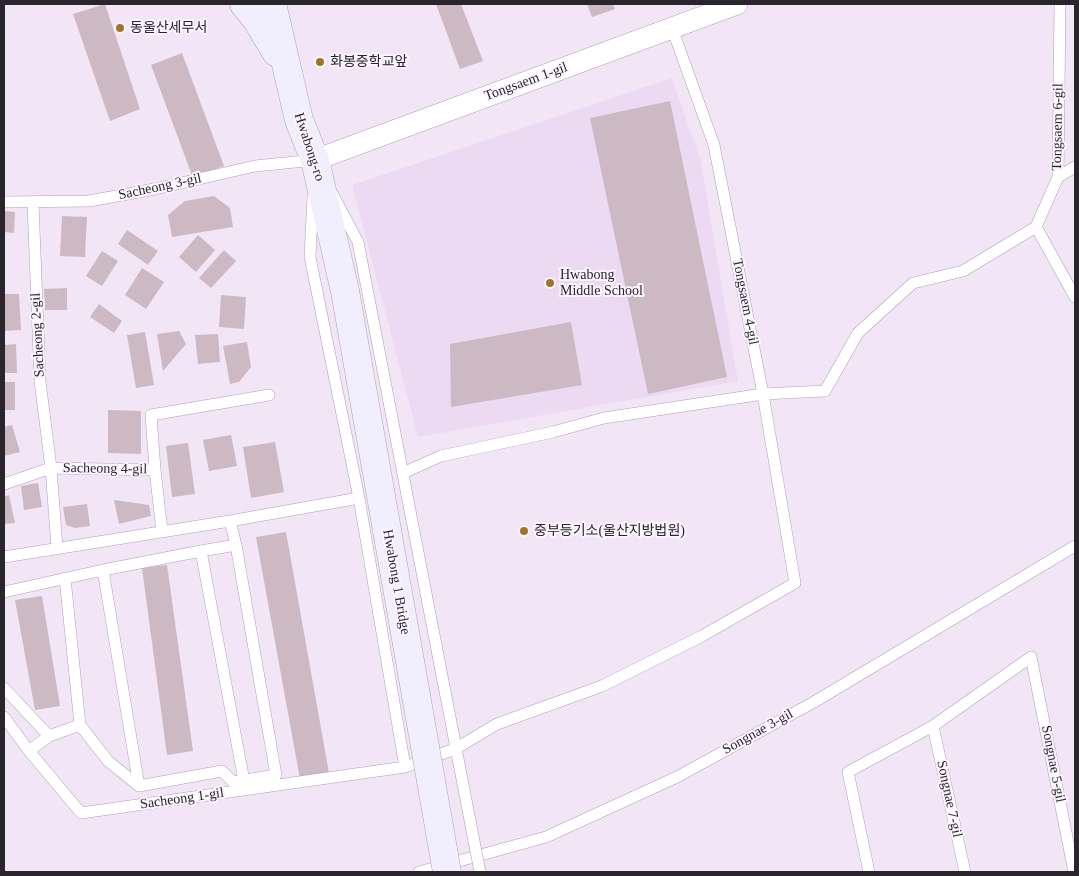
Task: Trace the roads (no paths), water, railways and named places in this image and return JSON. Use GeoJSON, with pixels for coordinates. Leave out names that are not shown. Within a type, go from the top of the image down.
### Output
{"type":"FeatureCollection","features":[{"type":"Feature","properties":{"kind":"street"},"geometry":{"type":"LineString","coordinates":[[244,4],[257,20],[289,73]]}},
{"type":"Feature","properties":{"kind":"street","name":"Hwabong-ro"},"geometry":{"type":"LineString","coordinates":[[272,4],[299,120],[315,160],[345,291]]}},
{"type":"Feature","properties":{"kind":"street"},"geometry":{"type":"LineString","coordinates":[[278,4],[280,33]]}},
{"type":"Feature","properties":{"kind":"street","name":"Tongsaem 1-gil"},"geometry":{"type":"LineString","coordinates":[[315,160],[737,4]]}},
{"type":"Feature","properties":{"kind":"street","name":"Hwabong 1 Bridge"},"geometry":{"type":"LineString","coordinates":[[345,291],[446,872]]}},
{"type":"Feature","properties":{"kind":"lane","name":"Tongsaem 6-gil"},"geometry":{"type":"LineString","coordinates":[[1036,227],[1058,177],[1060,4]]}},
{"type":"Feature","properties":{"kind":"lane","name":"Tongsaem 4-gil"},"geometry":{"type":"LineString","coordinates":[[455,749],[497,724],[602,686],[702,636],[795,582],[763,394],[714,146],[672,28]]}},
{"type":"Feature","properties":{"kind":"lane"},"geometry":{"type":"LineString","coordinates":[[315,160],[358,242],[480,872]]}},
{"type":"Feature","properties":{"kind":"lane"},"geometry":{"type":"LineString","coordinates":[[315,160],[310,257],[358,498],[405,766],[455,749]]}},
{"type":"Feature","properties":{"kind":"lane","name":"Sacheong 3-gil"},"geometry":{"type":"LineString","coordinates":[[4,202],[89,201],[154,189],[255,166],[315,160]]}},
{"type":"Feature","properties":{"kind":"lane"},"geometry":{"type":"LineString","coordinates":[[1058,177],[1075,167]]}},
{"type":"Feature","properties":{"kind":"lane","name":"Sacheong 2-gil"},"geometry":{"type":"LineString","coordinates":[[33,203],[40,381],[51,468],[57,548]]}},
{"type":"Feature","properties":{"kind":"lane"},"geometry":{"type":"LineString","coordinates":[[403,473],[441,456],[553,432],[604,418],[763,394],[825,390],[858,334],[913,283],[963,271],[1036,227],[1075,296]]}},
{"type":"Feature","properties":{"kind":"lane","name":"Sacheong 4-gil"},"geometry":{"type":"LineString","coordinates":[[4,484],[51,468],[155,470],[151,416],[269,395]]}},
{"type":"Feature","properties":{"kind":"lane"},"geometry":{"type":"LineString","coordinates":[[155,470],[162,531]]}},
{"type":"Feature","properties":{"kind":"lane"},"geometry":{"type":"LineString","coordinates":[[4,557],[230,521],[358,498]]}},
{"type":"Feature","properties":{"kind":"lane"},"geometry":{"type":"LineString","coordinates":[[65,578],[80,725],[108,761],[139,786],[222,771],[233,782],[276,775],[236,545],[230,521]]}},
{"type":"Feature","properties":{"kind":"lane"},"geometry":{"type":"LineString","coordinates":[[4,592],[103,570],[236,545]]}},
{"type":"Feature","properties":{"kind":"lane","name":"Songnae 3-gil"},"geometry":{"type":"LineString","coordinates":[[419,872],[546,837],[677,777],[814,702],[1075,546]]}},
{"type":"Feature","properties":{"kind":"lane"},"geometry":{"type":"LineString","coordinates":[[201,551],[244,780]]}},
{"type":"Feature","properties":{"kind":"lane"},"geometry":{"type":"LineString","coordinates":[[103,570],[139,786]]}},
{"type":"Feature","properties":{"kind":"lane","name":"Songnae 5-gil"},"geometry":{"type":"LineString","coordinates":[[932,726],[1032,657],[1074,872]]}},
{"type":"Feature","properties":{"kind":"lane"},"geometry":{"type":"LineString","coordinates":[[4,688],[49,736]]}},
{"type":"Feature","properties":{"kind":"lane","name":"Sacheong 1-gil"},"geometry":{"type":"LineString","coordinates":[[4,717],[29,751],[81,813],[405,766]]}},
{"type":"Feature","properties":{"kind":"lane"},"geometry":{"type":"LineString","coordinates":[[29,751],[49,736],[80,725]]}},
{"type":"Feature","properties":{"kind":"lane"},"geometry":{"type":"LineString","coordinates":[[869,872],[848,772],[932,726]]}},
{"type":"Feature","properties":{"kind":"lane","name":"Songnae 7-gil"},"geometry":{"type":"LineString","coordinates":[[932,726],[965,872]]}},
{"type":"Feature","properties":{"kind":"place","name":"동울산세무서"},"geometry":{"type":"Point","coordinates":[120,28]}},
{"type":"Feature","properties":{"kind":"place","name":"화봉중학교앞"},"geometry":{"type":"Point","coordinates":[320,62]}},
{"type":"Feature","properties":{"kind":"place","name":"Hwabong Middle School"},"geometry":{"type":"Point","coordinates":[550,283]}},
{"type":"Feature","properties":{"kind":"place","name":"중부등기소(울산지방법원)"},"geometry":{"type":"Point","coordinates":[524,531]}}]}
